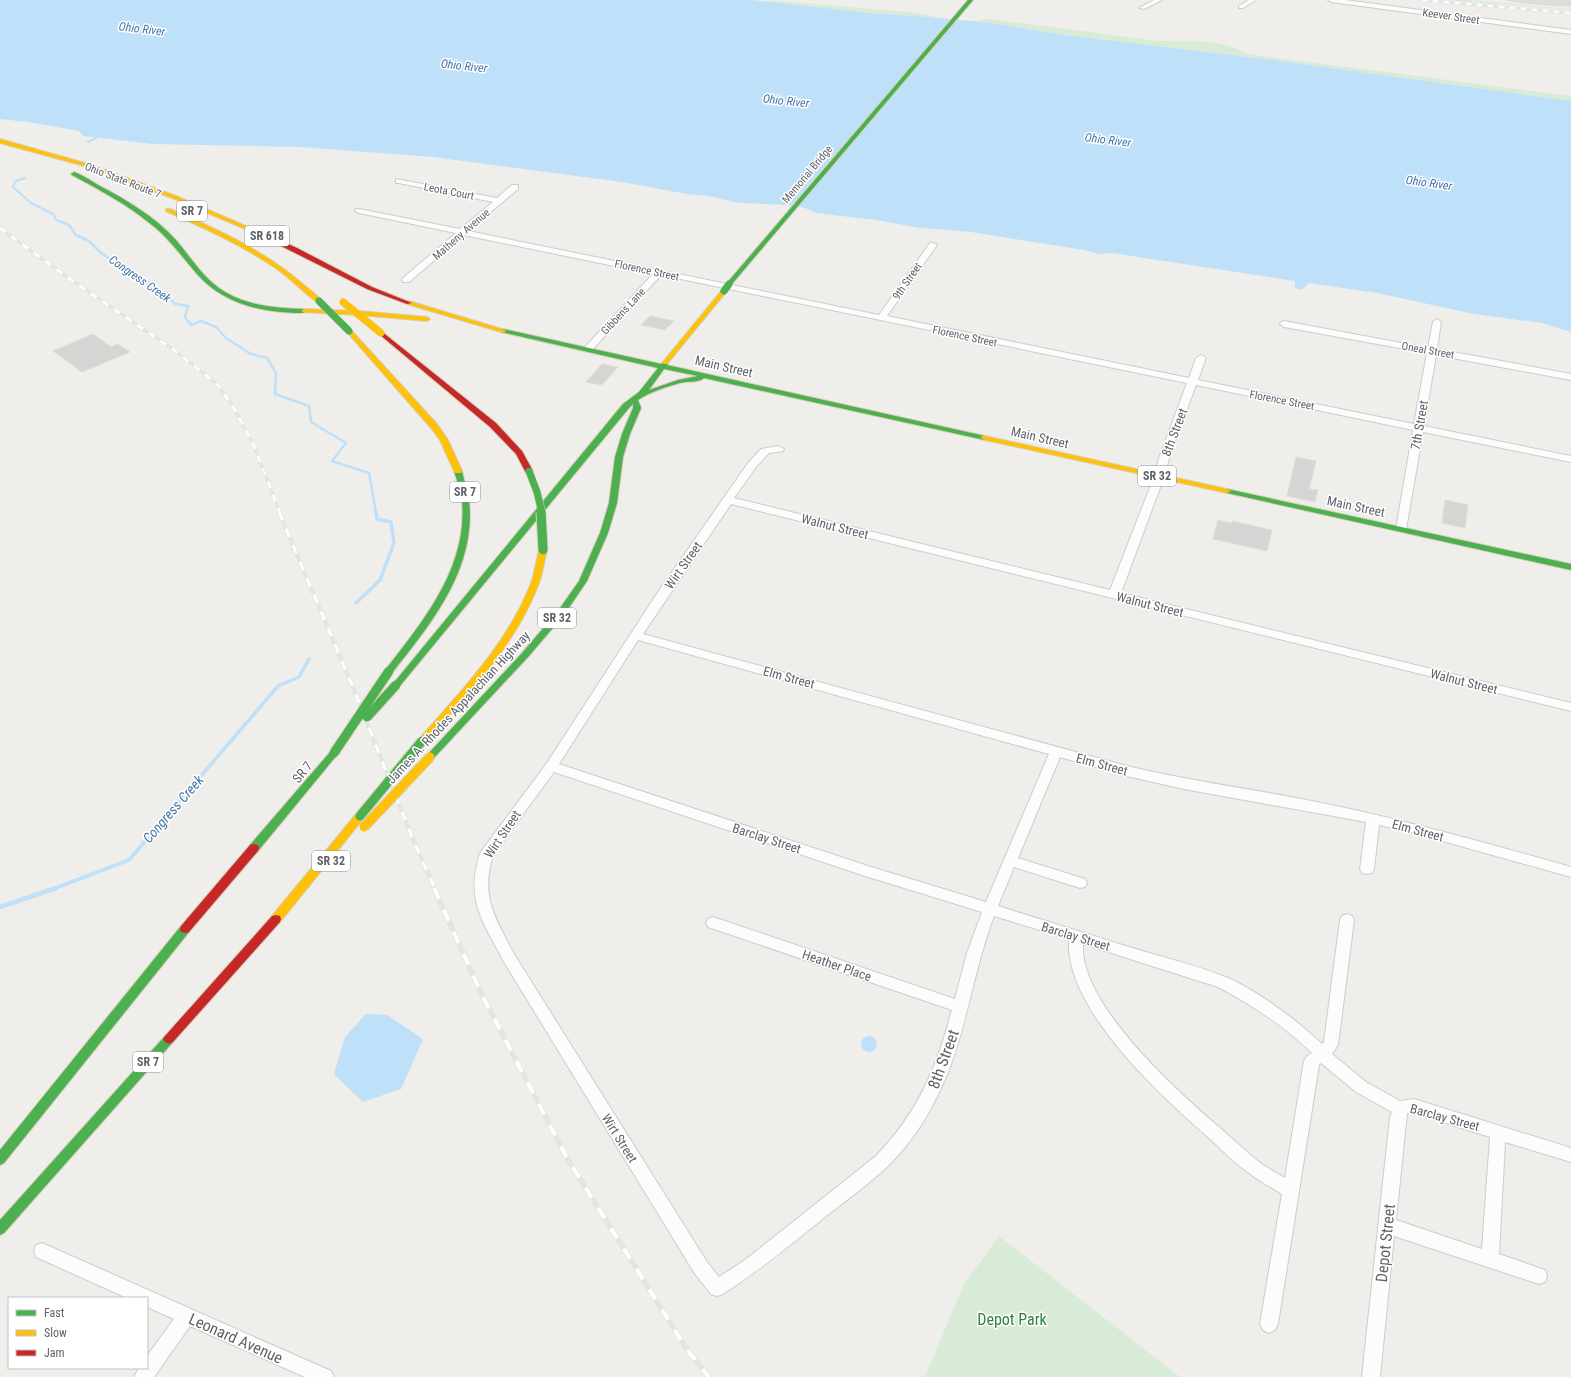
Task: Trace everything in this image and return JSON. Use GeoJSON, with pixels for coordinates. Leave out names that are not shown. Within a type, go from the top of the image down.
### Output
{"type":"FeatureCollection","features":[{"type":"Feature","properties":{"kind":"main road","name":"Memorial Bridge"},"geometry":{"type":"LineString","coordinates":[[663,366],[724,291],[972,0]]}},
{"type":"Feature","properties":{"kind":"main road","name":"SR 7"},"geometry":{"type":"LineString","coordinates":[[0,141],[120,182],[189,210],[263,246]]}},
{"type":"Feature","properties":{"kind":"main road"},"geometry":{"type":"LineString","coordinates":[[0,149],[29,159]]}},
{"type":"Feature","properties":{"kind":"main road","name":"SR 618"},"geometry":{"type":"LineString","coordinates":[[27,149],[90,166],[222,216],[279,241],[365,286],[393,298],[503,331]]}},
{"type":"Feature","properties":{"kind":"main road","name":"Ohio State Route 7"},"geometry":{"type":"LineString","coordinates":[[128,194],[70,173],[138,210],[160,227],[177,245],[207,283],[216,290],[238,301],[266,308],[415,317],[503,331]]}},
{"type":"Feature","properties":{"kind":"main road","name":"Ohio State Route 7"},"geometry":{"type":"LineString","coordinates":[[159,206],[208,228],[248,249],[279,268],[318,301],[349,331],[428,418],[444,440],[459,473],[468,510],[462,554],[448,587],[426,622],[389,671],[334,753]]}},
{"type":"Feature","properties":{"kind":"main road","name":"SR 7"},"geometry":{"type":"LineString","coordinates":[[0,1229],[297,895],[422,741],[474,681],[508,636],[520,617],[536,581],[543,550],[543,515],[538,492],[519,453],[493,424],[340,300]]}},
{"type":"Feature","properties":{"kind":"main road","name":"Main Street"},"geometry":{"type":"LineString","coordinates":[[503,331],[1571,567]]}},
{"type":"Feature","properties":{"kind":"main road","name":"James A. Rhodes Appalachian Highway"},"geometry":{"type":"LineString","coordinates":[[334,753],[396,685],[626,406],[636,402],[663,366]]}},
{"type":"Feature","properties":{"kind":"main road","name":"SR 32"},"geometry":{"type":"LineString","coordinates":[[643,394],[680,381],[710,376]]}},
{"type":"Feature","properties":{"kind":"main road","name":"James A. Rhodes Appalachian Highway"},"geometry":{"type":"LineString","coordinates":[[297,895],[364,828],[525,656],[561,613],[583,581],[604,533],[613,503],[619,457],[626,434],[637,408],[636,402]]}},
{"type":"Feature","properties":{"kind":"main road","name":"SR 7"},"geometry":{"type":"LineString","coordinates":[[0,1159],[163,955],[334,753]]}},
{"type":"Feature","properties":{"kind":"street"},"geometry":{"type":"LineString","coordinates":[[1142,8],[1159,0]]}},
{"type":"Feature","properties":{"kind":"street"},"geometry":{"type":"LineString","coordinates":[[1240,7],[1253,0]]}},
{"type":"Feature","properties":{"kind":"street","name":"Keever Street"},"geometry":{"type":"LineString","coordinates":[[1331,0],[1571,32]]}},
{"type":"Feature","properties":{"kind":"street","name":"Leota Court"},"geometry":{"type":"LineString","coordinates":[[399,181],[499,201]]}},
{"type":"Feature","properties":{"kind":"street","name":"Matheny Avenue"},"geometry":{"type":"LineString","coordinates":[[406,280],[515,187]]}},
{"type":"Feature","properties":{"kind":"street","name":"Florence Street"},"geometry":{"type":"LineString","coordinates":[[358,211],[1571,459]]}},
{"type":"Feature","properties":{"kind":"street","name":"9th Street"},"geometry":{"type":"LineString","coordinates":[[881,318],[932,245]]}},
{"type":"Feature","properties":{"kind":"street","name":"Gibbens Lane"},"geometry":{"type":"LineString","coordinates":[[588,349],[658,273]]}},
{"type":"Feature","properties":{"kind":"street","name":"7th Street"},"geometry":{"type":"LineString","coordinates":[[1401,529],[1437,322]]}},
{"type":"Feature","properties":{"kind":"street","name":"Oneal Street"},"geometry":{"type":"LineString","coordinates":[[1284,324],[1571,377]]}},
{"type":"Feature","properties":{"kind":"street","name":"8th Street"},"geometry":{"type":"LineString","coordinates":[[1114,595],[1159,477],[1164,458],[1201,358]]}},
{"type":"Feature","properties":{"kind":"street","name":"Wirt Street"},"geometry":{"type":"LineString","coordinates":[[717,1294],[509,958],[488,917],[480,892],[482,865],[487,853],[551,766],[637,636],[658,601],[760,454],[768,449],[779,449]]}},
{"type":"Feature","properties":{"kind":"street","name":"Walnut Street"},"geometry":{"type":"LineString","coordinates":[[729,500],[1571,706]]}},
{"type":"Feature","properties":{"kind":"street","name":"Elm Street"},"geometry":{"type":"LineString","coordinates":[[637,636],[1123,770],[1184,784],[1288,802],[1407,826],[1571,872]]}},
{"type":"Feature","properties":{"kind":"street","name":"8th Street"},"geometry":{"type":"LineString","coordinates":[[717,1294],[882,1161],[900,1143],[920,1114],[935,1084],[944,1060],[961,1007],[974,952],[990,909],[1056,751]]}},
{"type":"Feature","properties":{"kind":"street","name":"Barclay Street"},"geometry":{"type":"LineString","coordinates":[[551,766],[846,864],[1189,971],[1223,983],[1266,1008],[1308,1041],[1335,1067],[1361,1087],[1401,1109],[1409,1105],[1414,1106],[1571,1155]]}},
{"type":"Feature","properties":{"kind":"street"},"geometry":{"type":"LineString","coordinates":[[1367,869],[1373,819]]}},
{"type":"Feature","properties":{"kind":"street"},"geometry":{"type":"LineString","coordinates":[[1010,861],[1080,883]]}},
{"type":"Feature","properties":{"kind":"street"},"geometry":{"type":"LineString","coordinates":[[1269,1324],[1312,1061],[1322,1055],[1331,1045],[1347,920]]}},
{"type":"Feature","properties":{"kind":"street","name":"Heather Place"},"geometry":{"type":"LineString","coordinates":[[713,923],[961,1007]]}},
{"type":"Feature","properties":{"kind":"street"},"geometry":{"type":"LineString","coordinates":[[1076,936],[1075,952],[1086,988],[1119,1039],[1172,1096],[1254,1168],[1291,1191]]}},
{"type":"Feature","properties":{"kind":"street","name":"Depot Street"},"geometry":{"type":"LineString","coordinates":[[1371,1377],[1386,1225],[1395,1160],[1398,1117],[1401,1109]]}},
{"type":"Feature","properties":{"kind":"street"},"geometry":{"type":"LineString","coordinates":[[1490,1259],[1498,1131]]}},
{"type":"Feature","properties":{"kind":"street"},"geometry":{"type":"LineString","coordinates":[[1386,1225],[1539,1276]]}},
{"type":"Feature","properties":{"kind":"street","name":"Leonard Avenue"},"geometry":{"type":"LineString","coordinates":[[42,1251],[144,1297]]}},
{"type":"Feature","properties":{"kind":"street","name":"Leonard Avenue"},"geometry":{"type":"LineString","coordinates":[[148,1299],[325,1377]]}},
{"type":"Feature","properties":{"kind":"street"},"geometry":{"type":"LineString","coordinates":[[143,1377],[186,1316]]}},
{"type":"Feature","properties":{"kind":"shaded area"},"geometry":{"type":"Polygon","coordinates":[[[1502,0],[1571,0],[1571,7],[1526,4],[1502,0]]]}},
{"type":"Feature","properties":{"kind":"green space"},"geometry":{"type":"Polygon","coordinates":[[[1450,0],[1468,0],[1571,10],[1450,0]]]}},
{"type":"Feature","properties":{"kind":"green space"},"geometry":{"type":"Polygon","coordinates":[[[760,1],[781,1],[918,13],[940,18],[877,14],[760,1]]]}},
{"type":"Feature","properties":{"kind":"green space"},"geometry":{"type":"Polygon","coordinates":[[[988,19],[1158,41],[1215,43],[1226,45],[1247,54],[1571,96],[1571,101],[1288,62],[1057,34],[978,20],[988,19]]]}},
{"type":"Feature","properties":{"kind":"green space","name":"Depot Park"},"geometry":{"type":"Polygon","coordinates":[[[999,1236],[1180,1377],[925,1377],[964,1284],[999,1236]]]}},
{"type":"Feature","properties":{"kind":"water","name":"Ohio River"},"geometry":{"type":"Polygon","coordinates":[[[0,0],[752,0],[877,14],[985,22],[1057,34],[1288,62],[1571,101],[1571,332],[1542,323],[1474,314],[1377,293],[1309,283],[1302,290],[1295,288],[1295,281],[1112,253],[1099,254],[1084,250],[971,232],[921,228],[876,220],[816,213],[805,208],[787,205],[739,203],[709,196],[687,194],[622,182],[433,157],[299,147],[153,144],[83,136],[79,131],[28,122],[0,119],[0,0]]]}},
{"type":"Feature","properties":{"kind":"water"},"geometry":{"type":"Polygon","coordinates":[[[366,1014],[387,1015],[423,1039],[401,1089],[363,1102],[334,1074],[345,1037],[366,1014]]]}},
{"type":"Feature","properties":{"kind":"water"},"geometry":{"type":"Polygon","coordinates":[[[869,1036],[875,1038],[877,1044],[875,1050],[869,1052],[863,1050],[861,1044],[863,1038],[869,1036]]]}},
{"type":"Feature","properties":{"kind":"building"},"geometry":{"type":"Polygon","coordinates":[[[650,316],[674,321],[665,330],[641,325],[650,316]]]}},
{"type":"Feature","properties":{"kind":"building"},"geometry":{"type":"Polygon","coordinates":[[[93,334],[111,347],[118,344],[130,352],[82,372],[53,351],[93,334]]]}},
{"type":"Feature","properties":{"kind":"building"},"geometry":{"type":"Polygon","coordinates":[[[602,364],[618,367],[602,385],[586,382],[602,364]]]}},
{"type":"Feature","properties":{"kind":"building"},"geometry":{"type":"Polygon","coordinates":[[[1296,457],[1316,461],[1309,489],[1318,490],[1315,502],[1287,496],[1296,457]]]}},
{"type":"Feature","properties":{"kind":"building"},"geometry":{"type":"Polygon","coordinates":[[[1445,500],[1468,505],[1465,528],[1442,523],[1445,500]]]}},
{"type":"Feature","properties":{"kind":"building"},"geometry":{"type":"Polygon","coordinates":[[[1218,520],[1231,523],[1232,521],[1272,530],[1267,551],[1213,539],[1218,520]]]}},
{"type":"Feature","properties":{"kind":"waterway","name":"Congress Creek"},"geometry":{"type":"LineString","coordinates":[[88,142],[100,136]]}},
{"type":"Feature","properties":{"kind":"waterway","name":"Congress Creek"},"geometry":{"type":"LineString","coordinates":[[25,178],[16,181],[13,187],[31,203],[53,214],[56,220],[62,222]]}},
{"type":"Feature","properties":{"kind":"waterway","name":"Congress Creek"},"geometry":{"type":"LineString","coordinates":[[62,222],[69,225],[76,235],[89,241],[100,252],[114,262],[129,268],[135,277],[149,283],[151,288],[167,294],[175,304],[188,306],[185,317],[191,325],[201,321],[216,327],[226,338],[251,354],[267,358],[276,373],[275,394],[309,406],[311,422],[346,443],[332,461],[369,473],[376,513]]}},
{"type":"Feature","properties":{"kind":"waterway","name":"Congress Creek"},"geometry":{"type":"LineString","coordinates":[[356,603],[380,580],[394,543],[391,522],[377,519],[376,512]]}},
{"type":"Feature","properties":{"kind":"waterway","name":"Congress Creek"},"geometry":{"type":"LineString","coordinates":[[53,889],[129,860],[278,686],[299,677],[309,659]]}},
{"type":"Feature","properties":{"kind":"waterway","name":"Congress Creek"},"geometry":{"type":"LineString","coordinates":[[0,907],[56,888]]}},
{"type":"Feature","properties":{"kind":"railway"},"geometry":{"type":"LineString","coordinates":[[1422,0],[1571,13]]}},
{"type":"Feature","properties":{"kind":"railway"},"geometry":{"type":"LineString","coordinates":[[0,228],[74,282],[174,350],[217,384],[234,408],[254,446],[280,513]]}},
{"type":"Feature","properties":{"kind":"railway"},"geometry":{"type":"LineString","coordinates":[[279,512],[354,690],[414,842],[435,889]]}},
{"type":"Feature","properties":{"kind":"railway"},"geometry":{"type":"LineString","coordinates":[[434,888],[482,995],[567,1158],[688,1351],[709,1377]]}},
{"type":"Feature","properties":{"kind":"traffic: fast"},"geometry":{"type":"LineString","coordinates":[[729,284],[971,0]]}},
{"type":"Feature","properties":{"kind":"traffic: fast"},"geometry":{"type":"LineString","coordinates":[[74,174],[120,200],[153,222],[169,236],[209,284],[221,292],[233,299],[260,307],[304,311]]}},
{"type":"Feature","properties":{"kind":"traffic: fast"},"geometry":{"type":"LineString","coordinates":[[724,291],[729,284]]}},
{"type":"Feature","properties":{"kind":"traffic: fast"},"geometry":{"type":"LineString","coordinates":[[319,301],[349,331]]}},
{"type":"Feature","properties":{"kind":"traffic: fast"},"geometry":{"type":"LineString","coordinates":[[503,331],[985,438]]}},
{"type":"Feature","properties":{"kind":"traffic: fast"},"geometry":{"type":"LineString","coordinates":[[396,685],[626,406],[642,394],[665,363]]}},
{"type":"Feature","properties":{"kind":"traffic: fast"},"geometry":{"type":"LineString","coordinates":[[643,394],[680,381],[701,378]]}},
{"type":"Feature","properties":{"kind":"traffic: fast"},"geometry":{"type":"LineString","coordinates":[[430,757],[525,655],[561,613],[583,581],[604,533],[613,503],[619,457],[626,434],[637,408],[636,402]]}},
{"type":"Feature","properties":{"kind":"traffic: fast"},"geometry":{"type":"LineString","coordinates":[[389,671],[423,627],[439,603],[452,579],[461,554],[466,527],[465,500],[458,471]]}},
{"type":"Feature","properties":{"kind":"traffic: fast"},"geometry":{"type":"LineString","coordinates":[[529,471],[540,501],[543,528],[543,550]]}},
{"type":"Feature","properties":{"kind":"traffic: fast"},"geometry":{"type":"LineString","coordinates":[[1227,491],[1571,567]]}},
{"type":"Feature","properties":{"kind":"traffic: fast"},"geometry":{"type":"LineString","coordinates":[[334,753],[389,671]]}},
{"type":"Feature","properties":{"kind":"traffic: fast"},"geometry":{"type":"LineString","coordinates":[[367,717],[396,685]]}},
{"type":"Feature","properties":{"kind":"traffic: fast"},"geometry":{"type":"LineString","coordinates":[[360,816],[422,741]]}},
{"type":"Feature","properties":{"kind":"traffic: fast"},"geometry":{"type":"LineString","coordinates":[[254,848],[334,753]]}},
{"type":"Feature","properties":{"kind":"traffic: fast"},"geometry":{"type":"LineString","coordinates":[[0,1159],[185,929]]}},
{"type":"Feature","properties":{"kind":"traffic: fast"},"geometry":{"type":"LineString","coordinates":[[0,1229],[169,1039]]}},
{"type":"Feature","properties":{"kind":"traffic: slow"},"geometry":{"type":"LineString","coordinates":[[0,141],[90,166],[174,197],[257,232]]}},
{"type":"Feature","properties":{"kind":"traffic: slow"},"geometry":{"type":"LineString","coordinates":[[168,210],[211,229],[266,259],[319,301]]}},
{"type":"Feature","properties":{"kind":"traffic: slow"},"geometry":{"type":"LineString","coordinates":[[665,363],[724,291]]}},
{"type":"Feature","properties":{"kind":"traffic: slow"},"geometry":{"type":"LineString","coordinates":[[343,302],[381,333]]}},
{"type":"Feature","properties":{"kind":"traffic: slow"},"geometry":{"type":"LineString","coordinates":[[409,303],[503,331]]}},
{"type":"Feature","properties":{"kind":"traffic: slow"},"geometry":{"type":"LineString","coordinates":[[304,311],[359,313],[427,319]]}},
{"type":"Feature","properties":{"kind":"traffic: slow"},"geometry":{"type":"LineString","coordinates":[[349,331],[434,426],[444,440],[458,471]]}},
{"type":"Feature","properties":{"kind":"traffic: slow"},"geometry":{"type":"LineString","coordinates":[[985,438],[1227,491]]}},
{"type":"Feature","properties":{"kind":"traffic: slow"},"geometry":{"type":"LineString","coordinates":[[422,741],[486,666],[513,627],[535,583],[543,550]]}},
{"type":"Feature","properties":{"kind":"traffic: slow"},"geometry":{"type":"LineString","coordinates":[[364,827],[430,757]]}},
{"type":"Feature","properties":{"kind":"traffic: slow"},"geometry":{"type":"LineString","coordinates":[[276,919],[360,816]]}},
{"type":"Feature","properties":{"kind":"traffic: jam"},"geometry":{"type":"LineString","coordinates":[[257,232],[276,240],[370,288],[409,303]]}},
{"type":"Feature","properties":{"kind":"traffic: jam"},"geometry":{"type":"LineString","coordinates":[[381,333],[493,425],[519,453],[529,471]]}},
{"type":"Feature","properties":{"kind":"traffic: jam"},"geometry":{"type":"LineString","coordinates":[[185,929],[254,848]]}},
{"type":"Feature","properties":{"kind":"traffic: jam"},"geometry":{"type":"LineString","coordinates":[[169,1039],[276,919]]}}]}
